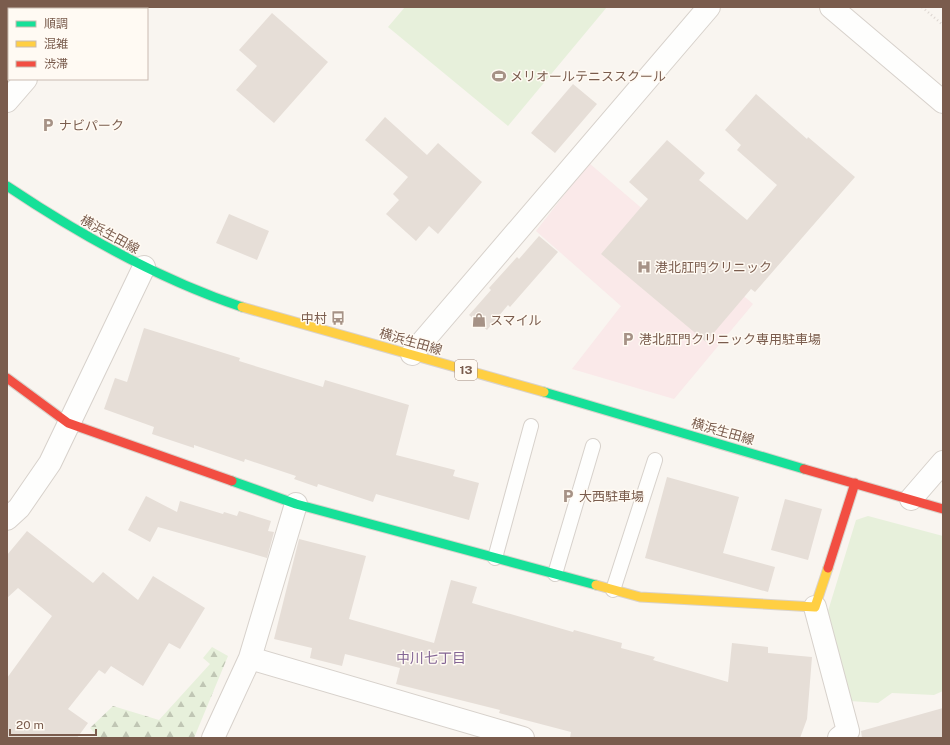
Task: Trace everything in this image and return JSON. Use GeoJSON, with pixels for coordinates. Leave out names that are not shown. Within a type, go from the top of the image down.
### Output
{"type":"FeatureCollection","features":[{"type":"Feature","properties":{"kind":"main road","name":"横浜生田線"},"geometry":{"type":"LineString","coordinates":[[7,186],[52,216],[144,267],[206,295],[274,317],[412,354],[943,509]]}},
{"type":"Feature","properties":{"kind":"main road"},"geometry":{"type":"LineString","coordinates":[[7,378],[68,423],[296,504],[640,598],[815,607],[855,483]]}},
{"type":"Feature","properties":{"kind":"street"},"geometry":{"type":"LineString","coordinates":[[412,354],[709,7]]}},
{"type":"Feature","properties":{"kind":"street"},"geometry":{"type":"LineString","coordinates":[[831,7],[943,102]]}},
{"type":"Feature","properties":{"kind":"street"},"geometry":{"type":"LineString","coordinates":[[7,101],[25,80]]}},
{"type":"Feature","properties":{"kind":"street"},"geometry":{"type":"LineString","coordinates":[[7,519],[20,508],[50,463],[144,267]]}},
{"type":"Feature","properties":{"kind":"street"},"geometry":{"type":"LineString","coordinates":[[911,500],[943,462]]}},
{"type":"Feature","properties":{"kind":"street"},"geometry":{"type":"LineString","coordinates":[[213,738],[250,658],[296,504]]}},
{"type":"Feature","properties":{"kind":"street"},"geometry":{"type":"LineString","coordinates":[[815,607],[848,731],[839,738]]}},
{"type":"Feature","properties":{"kind":"street"},"geometry":{"type":"LineString","coordinates":[[250,658],[523,738]]}},
{"type":"Feature","properties":{"kind":"lane"},"geometry":{"type":"LineString","coordinates":[[495,558],[531,426]]}},
{"type":"Feature","properties":{"kind":"lane"},"geometry":{"type":"LineString","coordinates":[[555,574],[593,446]]}},
{"type":"Feature","properties":{"kind":"lane"},"geometry":{"type":"LineString","coordinates":[[613,590],[655,460]]}},
{"type":"Feature","properties":{"kind":"path"},"geometry":{"type":"LineString","coordinates":[[922,7],[943,25]]}},
{"type":"Feature","properties":{"kind":"shaded area","name":"港北肛門クリニック"},"geometry":{"type":"Polygon","coordinates":[[[589,163],[753,304],[674,399],[572,369],[621,306],[536,231],[589,163]]]}},
{"type":"Feature","properties":{"kind":"green space","name":"メリオールテニススクール"},"geometry":{"type":"Polygon","coordinates":[[[405,7],[607,7],[508,126],[388,27],[405,7]]]}},
{"type":"Feature","properties":{"kind":"green space"},"geometry":{"type":"Polygon","coordinates":[[[868,516],[943,536],[943,691],[934,695],[892,693],[878,703],[850,701],[828,611],[856,520],[868,516]]]}},
{"type":"Feature","properties":{"kind":"green space"},"geometry":{"type":"Polygon","coordinates":[[[212,647],[228,656],[194,738],[99,738],[90,728],[113,706],[159,720],[210,664],[203,658],[212,647]]]}},
{"type":"Feature","properties":{"kind":"building"},"geometry":{"type":"Polygon","coordinates":[[[272,13],[328,62],[274,123],[236,90],[257,66],[239,50],[272,13]]]}},
{"type":"Feature","properties":{"kind":"building"},"geometry":{"type":"Polygon","coordinates":[[[573,84],[597,104],[555,153],[531,133],[573,84]]]}},
{"type":"Feature","properties":{"kind":"building"},"geometry":{"type":"Polygon","coordinates":[[[756,94],[807,139],[808,137],[855,177],[755,292],[751,289],[706,342],[601,254],[648,199],[629,182],[667,140],[705,173],[699,180],[747,220],[777,185],[737,150],[741,145],[725,130],[756,94]]]}},
{"type":"Feature","properties":{"kind":"building"},"geometry":{"type":"Polygon","coordinates":[[[385,117],[427,155],[438,143],[482,182],[438,234],[429,226],[416,241],[386,214],[399,200],[393,194],[408,177],[365,140],[385,117]]]}},
{"type":"Feature","properties":{"kind":"building"},"geometry":{"type":"Polygon","coordinates":[[[229,214],[269,231],[257,260],[216,243],[229,214]]]}},
{"type":"Feature","properties":{"kind":"building"},"geometry":{"type":"Polygon","coordinates":[[[539,236],[558,252],[510,307],[508,305],[487,330],[469,315],[491,290],[489,288],[517,257],[519,259],[539,236]]]}},
{"type":"Feature","properties":{"kind":"building"},"geometry":{"type":"Polygon","coordinates":[[[144,328],[240,358],[239,361],[323,387],[325,380],[409,405],[396,455],[455,470],[453,476],[479,483],[469,520],[376,494],[373,502],[318,484],[317,487],[294,479],[296,476],[245,459],[244,462],[194,445],[194,448],[152,434],[154,427],[104,409],[115,378],[127,382],[144,328]]]}},
{"type":"Feature","properties":{"kind":"building"},"geometry":{"type":"Polygon","coordinates":[[[667,477],[739,497],[723,553],[775,567],[768,592],[645,558],[667,477]]]}},
{"type":"Feature","properties":{"kind":"building"},"geometry":{"type":"Polygon","coordinates":[[[146,496],[177,512],[180,501],[223,514],[224,512],[237,516],[239,511],[271,521],[268,531],[274,532],[267,558],[158,527],[150,542],[128,530],[146,496]]]}},
{"type":"Feature","properties":{"kind":"building"},"geometry":{"type":"Polygon","coordinates":[[[785,499],[822,509],[808,560],[771,550],[785,499]]]}},
{"type":"Feature","properties":{"kind":"building"},"geometry":{"type":"Polygon","coordinates":[[[27,531],[93,583],[103,572],[138,600],[153,576],[205,608],[180,649],[169,643],[143,686],[111,666],[105,674],[99,670],[68,709],[88,723],[77,738],[7,738],[7,678],[52,616],[18,588],[7,598],[7,555],[27,531]]]}},
{"type":"Feature","properties":{"kind":"building"},"geometry":{"type":"Polygon","coordinates":[[[299,539],[366,556],[349,619],[434,643],[451,580],[477,587],[472,603],[573,632],[574,630],[622,643],[621,648],[655,657],[653,660],[728,682],[732,643],[768,647],[768,653],[812,657],[807,719],[800,738],[570,738],[571,732],[499,713],[500,710],[396,684],[400,668],[345,654],[342,666],[310,658],[312,648],[274,639],[299,539]]]}},
{"type":"Feature","properties":{"kind":"building"},"geometry":{"type":"Polygon","coordinates":[[[943,708],[943,738],[862,738],[861,731],[943,708]]]}},
{"type":"Feature","properties":{"kind":"traffic: fast"},"geometry":{"type":"LineString","coordinates":[[7,186],[63,222],[120,254],[180,283],[242,307]]}},
{"type":"Feature","properties":{"kind":"traffic: fast"},"geometry":{"type":"LineString","coordinates":[[544,392],[804,469]]}},
{"type":"Feature","properties":{"kind":"traffic: fast"},"geometry":{"type":"LineString","coordinates":[[232,481],[296,504],[596,585]]}},
{"type":"Feature","properties":{"kind":"traffic: slow"},"geometry":{"type":"LineString","coordinates":[[242,307],[544,392]]}},
{"type":"Feature","properties":{"kind":"traffic: slow"},"geometry":{"type":"LineString","coordinates":[[596,585],[640,597],[815,607],[828,568]]}},
{"type":"Feature","properties":{"kind":"traffic: jam"},"geometry":{"type":"LineString","coordinates":[[7,378],[68,423],[232,481]]}},
{"type":"Feature","properties":{"kind":"traffic: jam"},"geometry":{"type":"LineString","coordinates":[[804,469],[943,509]]}},
{"type":"Feature","properties":{"kind":"traffic: jam"},"geometry":{"type":"LineString","coordinates":[[828,568],[855,483]]}},
{"type":"Feature","properties":{"kind":"place","name":"メリオールテニススクール"},"geometry":{"type":"Point","coordinates":[499,76]}},
{"type":"Feature","properties":{"kind":"place","name":"ナビパーク"},"geometry":{"type":"Point","coordinates":[48,125]}},
{"type":"Feature","properties":{"kind":"place","name":"港北肛門クリニック"},"geometry":{"type":"Point","coordinates":[644,267]}},
{"type":"Feature","properties":{"kind":"place","name":"中村"},"geometry":{"type":"Point","coordinates":[338,318]}},
{"type":"Feature","properties":{"kind":"place","name":"スマイル"},"geometry":{"type":"Point","coordinates":[479,320]}},
{"type":"Feature","properties":{"kind":"place","name":"港北肛門クリニック専用駐車場"},"geometry":{"type":"Point","coordinates":[628,339]}},
{"type":"Feature","properties":{"kind":"place","name":"大西駐車場"},"geometry":{"type":"Point","coordinates":[568,496]}},
{"type":"Feature","properties":{"kind":"district","name":"中川七丁目"},"geometry":{"type":"Point","coordinates":[431,658]}}]}
